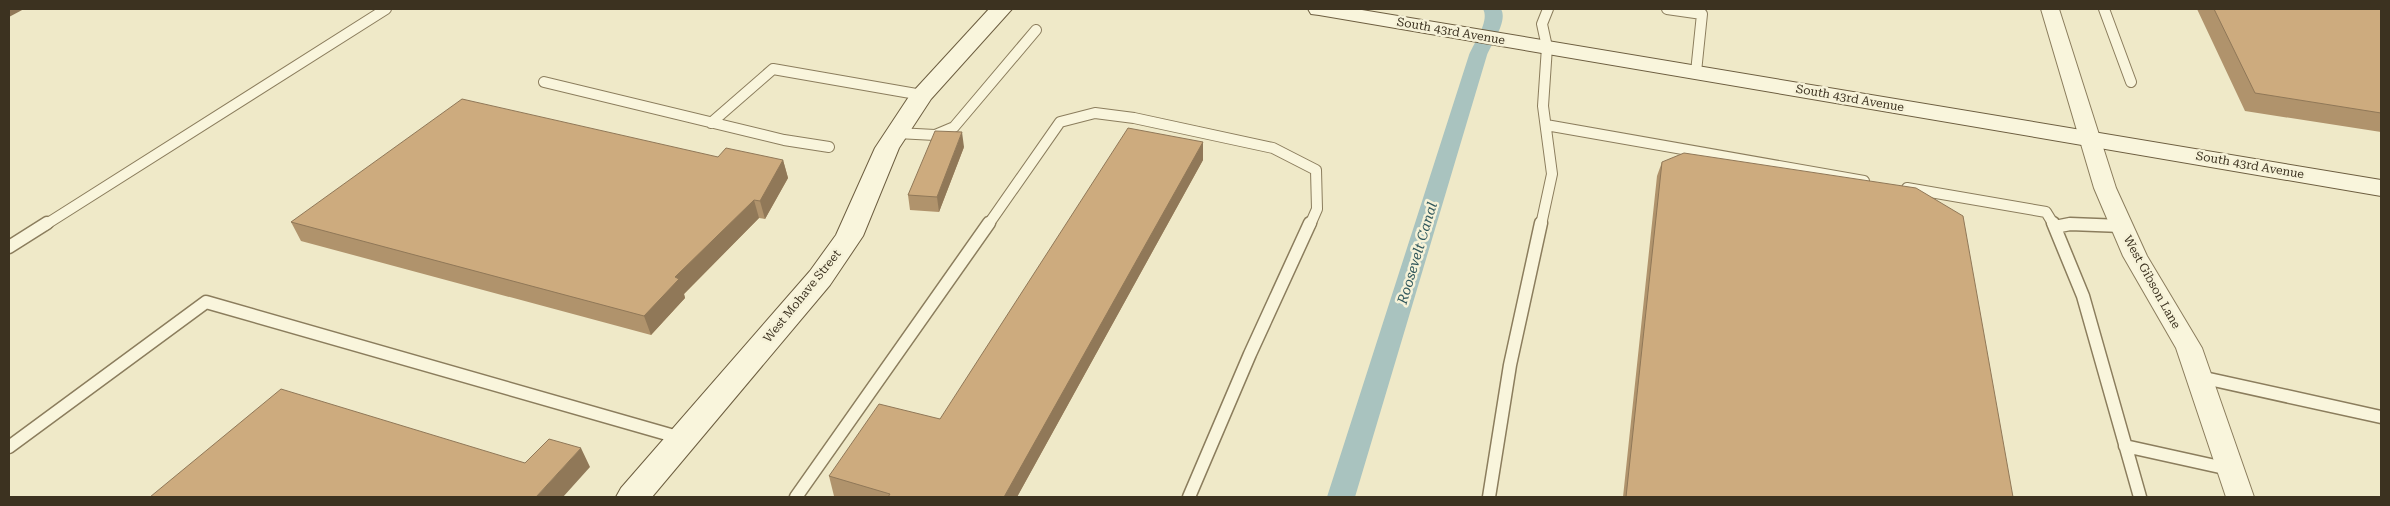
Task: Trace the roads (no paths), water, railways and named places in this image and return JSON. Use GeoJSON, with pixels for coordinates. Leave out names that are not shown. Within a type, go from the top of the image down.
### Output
{"type":"FeatureCollection","features":[{"type":"Feature","properties":{"kind":"main road","name":"West Mohave Street"},"geometry":{"type":"LineString","coordinates":[[634,497],[820,278],[844,243],[871,188],[887,148],[897,133],[922,96],[1001,9]]}},
{"type":"Feature","properties":{"kind":"main road","name":"South 43rd Avenue"},"geometry":{"type":"LineString","coordinates":[[1319,9],[2381,188]]}},
{"type":"Feature","properties":{"kind":"street","name":"West Gibson Lane"},"geometry":{"type":"LineString","coordinates":[[2050,9],[2104,188],[2135,256],[2189,348],[2240,497]]}},
{"type":"Feature","properties":{"kind":"lane"},"geometry":{"type":"LineString","coordinates":[[9,248],[386,9]]}},
{"type":"Feature","properties":{"kind":"lane"},"geometry":{"type":"LineString","coordinates":[[1490,497],[1510,365],[1552,174],[1543,106],[1547,47],[1542,24],[1548,9]]}},
{"type":"Feature","properties":{"kind":"lane"},"geometry":{"type":"LineString","coordinates":[[1667,9],[1694,11],[1702,14],[1696,72]]}},
{"type":"Feature","properties":{"kind":"lane"},"geometry":{"type":"LineString","coordinates":[[2104,9],[2131,82]]}},
{"type":"Feature","properties":{"kind":"lane"},"geometry":{"type":"LineString","coordinates":[[897,133],[935,135],[954,127],[1036,30]]}},
{"type":"Feature","properties":{"kind":"lane"},"geometry":{"type":"LineString","coordinates":[[711,122],[773,69],[922,96]]}},
{"type":"Feature","properties":{"kind":"lane"},"geometry":{"type":"LineString","coordinates":[[544,82],[784,140],[829,147]]}},
{"type":"Feature","properties":{"kind":"lane"},"geometry":{"type":"LineString","coordinates":[[796,497],[1060,122],[1095,113],[1134,118],[1273,148],[1316,170],[1317,209],[1250,354],[1189,497]]}},
{"type":"Feature","properties":{"kind":"lane"},"geometry":{"type":"LineString","coordinates":[[1546,125],[1876,183]]}},
{"type":"Feature","properties":{"kind":"lane"},"geometry":{"type":"LineString","coordinates":[[1895,186],[2046,212],[2055,227],[2083,296],[2140,497]]}},
{"type":"Feature","properties":{"kind":"lane"},"geometry":{"type":"LineString","coordinates":[[2055,227],[2070,224],[2122,226]]}},
{"type":"Feature","properties":{"kind":"lane"},"geometry":{"type":"LineString","coordinates":[[9,447],[206,302],[683,439]]}},
{"type":"Feature","properties":{"kind":"lane"},"geometry":{"type":"LineString","coordinates":[[2198,377],[2381,417]]}},
{"type":"Feature","properties":{"kind":"lane"},"geometry":{"type":"LineString","coordinates":[[2126,446],[2230,469]]}},
{"type":"Feature","properties":{"kind":"waterway","name":"Roosevelt Canal"},"geometry":{"type":"LineString","coordinates":[[1341,497],[1478,55],[1493,22],[1494,12],[1492,9]]}}]}
